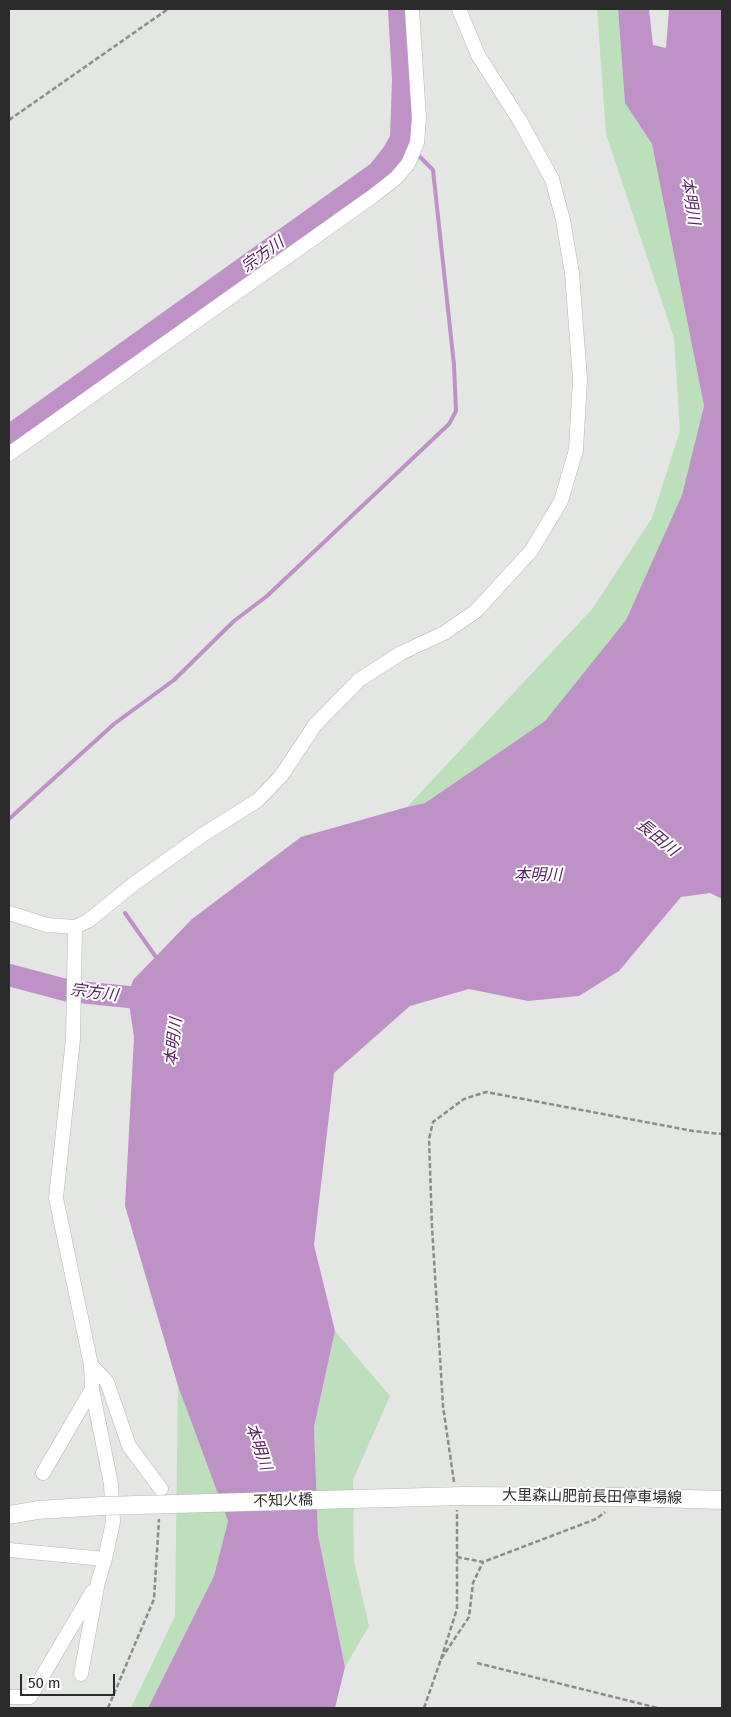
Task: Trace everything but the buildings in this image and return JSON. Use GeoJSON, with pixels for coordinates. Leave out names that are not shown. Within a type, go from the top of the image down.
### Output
{"type":"FeatureCollection","features":[{"type":"Feature","properties":{"kind":"main road","name":"大里森山肥前長田停車場線"},"geometry":{"type":"LineString","coordinates":[[458,1496],[624,1497],[722,1500]]}},
{"type":"Feature","properties":{"kind":"main road","name":"不知火橋"},"geometry":{"type":"LineString","coordinates":[[9,1515],[38,1510],[102,1506],[458,1496]]}},
{"type":"Feature","properties":{"kind":"street"},"geometry":{"type":"LineString","coordinates":[[9,454],[396,178],[408,164],[417,143],[420,118],[412,9]]}},
{"type":"Feature","properties":{"kind":"street"},"geometry":{"type":"LineString","coordinates":[[9,912],[47,925],[75,927],[88,921],[135,883],[201,836],[258,800],[281,776],[315,725],[359,680],[401,653],[444,633],[476,611],[531,551],[561,501],[576,450],[580,379],[572,274],[563,220],[552,178],[520,121],[478,55],[459,9]]}},
{"type":"Feature","properties":{"kind":"street"},"geometry":{"type":"LineString","coordinates":[[75,927],[73,1039],[56,1198],[91,1365],[92,1389],[111,1484],[113,1522],[98,1582],[81,1674]]}},
{"type":"Feature","properties":{"kind":"street"},"geometry":{"type":"LineString","coordinates":[[91,1365],[107,1382],[129,1446],[161,1489]]}},
{"type":"Feature","properties":{"kind":"street"},"geometry":{"type":"LineString","coordinates":[[43,1473],[92,1389]]}},
{"type":"Feature","properties":{"kind":"street"},"geometry":{"type":"LineString","coordinates":[[9,1550],[105,1559]]}},
{"type":"Feature","properties":{"kind":"street"},"geometry":{"type":"LineString","coordinates":[[9,1697],[30,1696],[98,1582]]}},
{"type":"Feature","properties":{"kind":"path"},"geometry":{"type":"LineString","coordinates":[[9,120],[168,9]]}},
{"type":"Feature","properties":{"kind":"path"},"geometry":{"type":"LineString","coordinates":[[424,1708],[457,1609],[458,1496],[443,1406],[432,1228],[429,1139],[433,1122],[464,1099],[486,1092],[693,1131],[722,1134]]}},
{"type":"Feature","properties":{"kind":"path"},"geometry":{"type":"LineString","coordinates":[[457,1557],[483,1562],[596,1519],[624,1497]]}},
{"type":"Feature","properties":{"kind":"path"},"geometry":{"type":"LineString","coordinates":[[108,1708],[154,1599],[159,1516]]}},
{"type":"Feature","properties":{"kind":"path"},"geometry":{"type":"LineString","coordinates":[[441,1659],[469,1617],[473,1583],[483,1562]]}},
{"type":"Feature","properties":{"kind":"path"},"geometry":{"type":"LineString","coordinates":[[477,1663],[658,1708]]}},
{"type":"Feature","properties":{"kind":"green space"},"geometry":{"type":"Polygon","coordinates":[[[597,9],[618,9],[625,103],[652,144],[704,406],[682,495],[626,620],[545,721],[425,803],[407,807],[593,608],[652,518],[680,431],[674,338],[606,134],[597,9]]]}},
{"type":"Feature","properties":{"kind":"green space"},"geometry":{"type":"Polygon","coordinates":[[[335,1331],[390,1396],[353,1480],[354,1561],[369,1626],[345,1667],[318,1535],[314,1427],[335,1331]]]}},
{"type":"Feature","properties":{"kind":"green space"},"geometry":{"type":"Polygon","coordinates":[[[178,1386],[228,1521],[214,1576],[148,1708],[131,1708],[175,1616],[178,1386]]]}},
{"type":"Feature","properties":{"kind":"water","name":"本明川"},"geometry":{"type":"Polygon","coordinates":[[[618,9],[649,9],[653,45],[666,48],[669,9],[722,9],[722,899],[710,893],[681,897],[619,971],[579,996],[528,1001],[469,989],[410,1006],[334,1073],[314,1245],[335,1331],[314,1427],[318,1535],[345,1667],[335,1708],[148,1708],[214,1576],[228,1521],[178,1386],[125,1206],[134,1037],[128,997],[133,980],[192,919],[301,837],[425,803],[545,721],[626,620],[682,495],[704,406],[652,144],[625,103],[618,9]]]}},
{"type":"Feature","properties":{"kind":"waterway","name":"宗方川"},"geometry":{"type":"LineString","coordinates":[[9,436],[378,172],[401,139],[403,79],[399,9]]}},
{"type":"Feature","properties":{"kind":"waterway"},"geometry":{"type":"LineString","coordinates":[[401,139],[412,149]]}},
{"type":"Feature","properties":{"kind":"waterway"},"geometry":{"type":"LineString","coordinates":[[9,819],[114,724],[174,680],[234,621],[267,596],[449,424],[456,411],[454,365],[433,170],[417,154]]}},
{"type":"Feature","properties":{"kind":"waterway"},"geometry":{"type":"LineString","coordinates":[[125,913],[158,960]]}},
{"type":"Feature","properties":{"kind":"waterway","name":"宗方川"},"geometry":{"type":"LineString","coordinates":[[9,975],[69,991],[159,1000]]}},
{"type":"Feature","properties":{"kind":"water label","name":"長田川"},"geometry":{"type":"Point","coordinates":[657,838]}}]}
